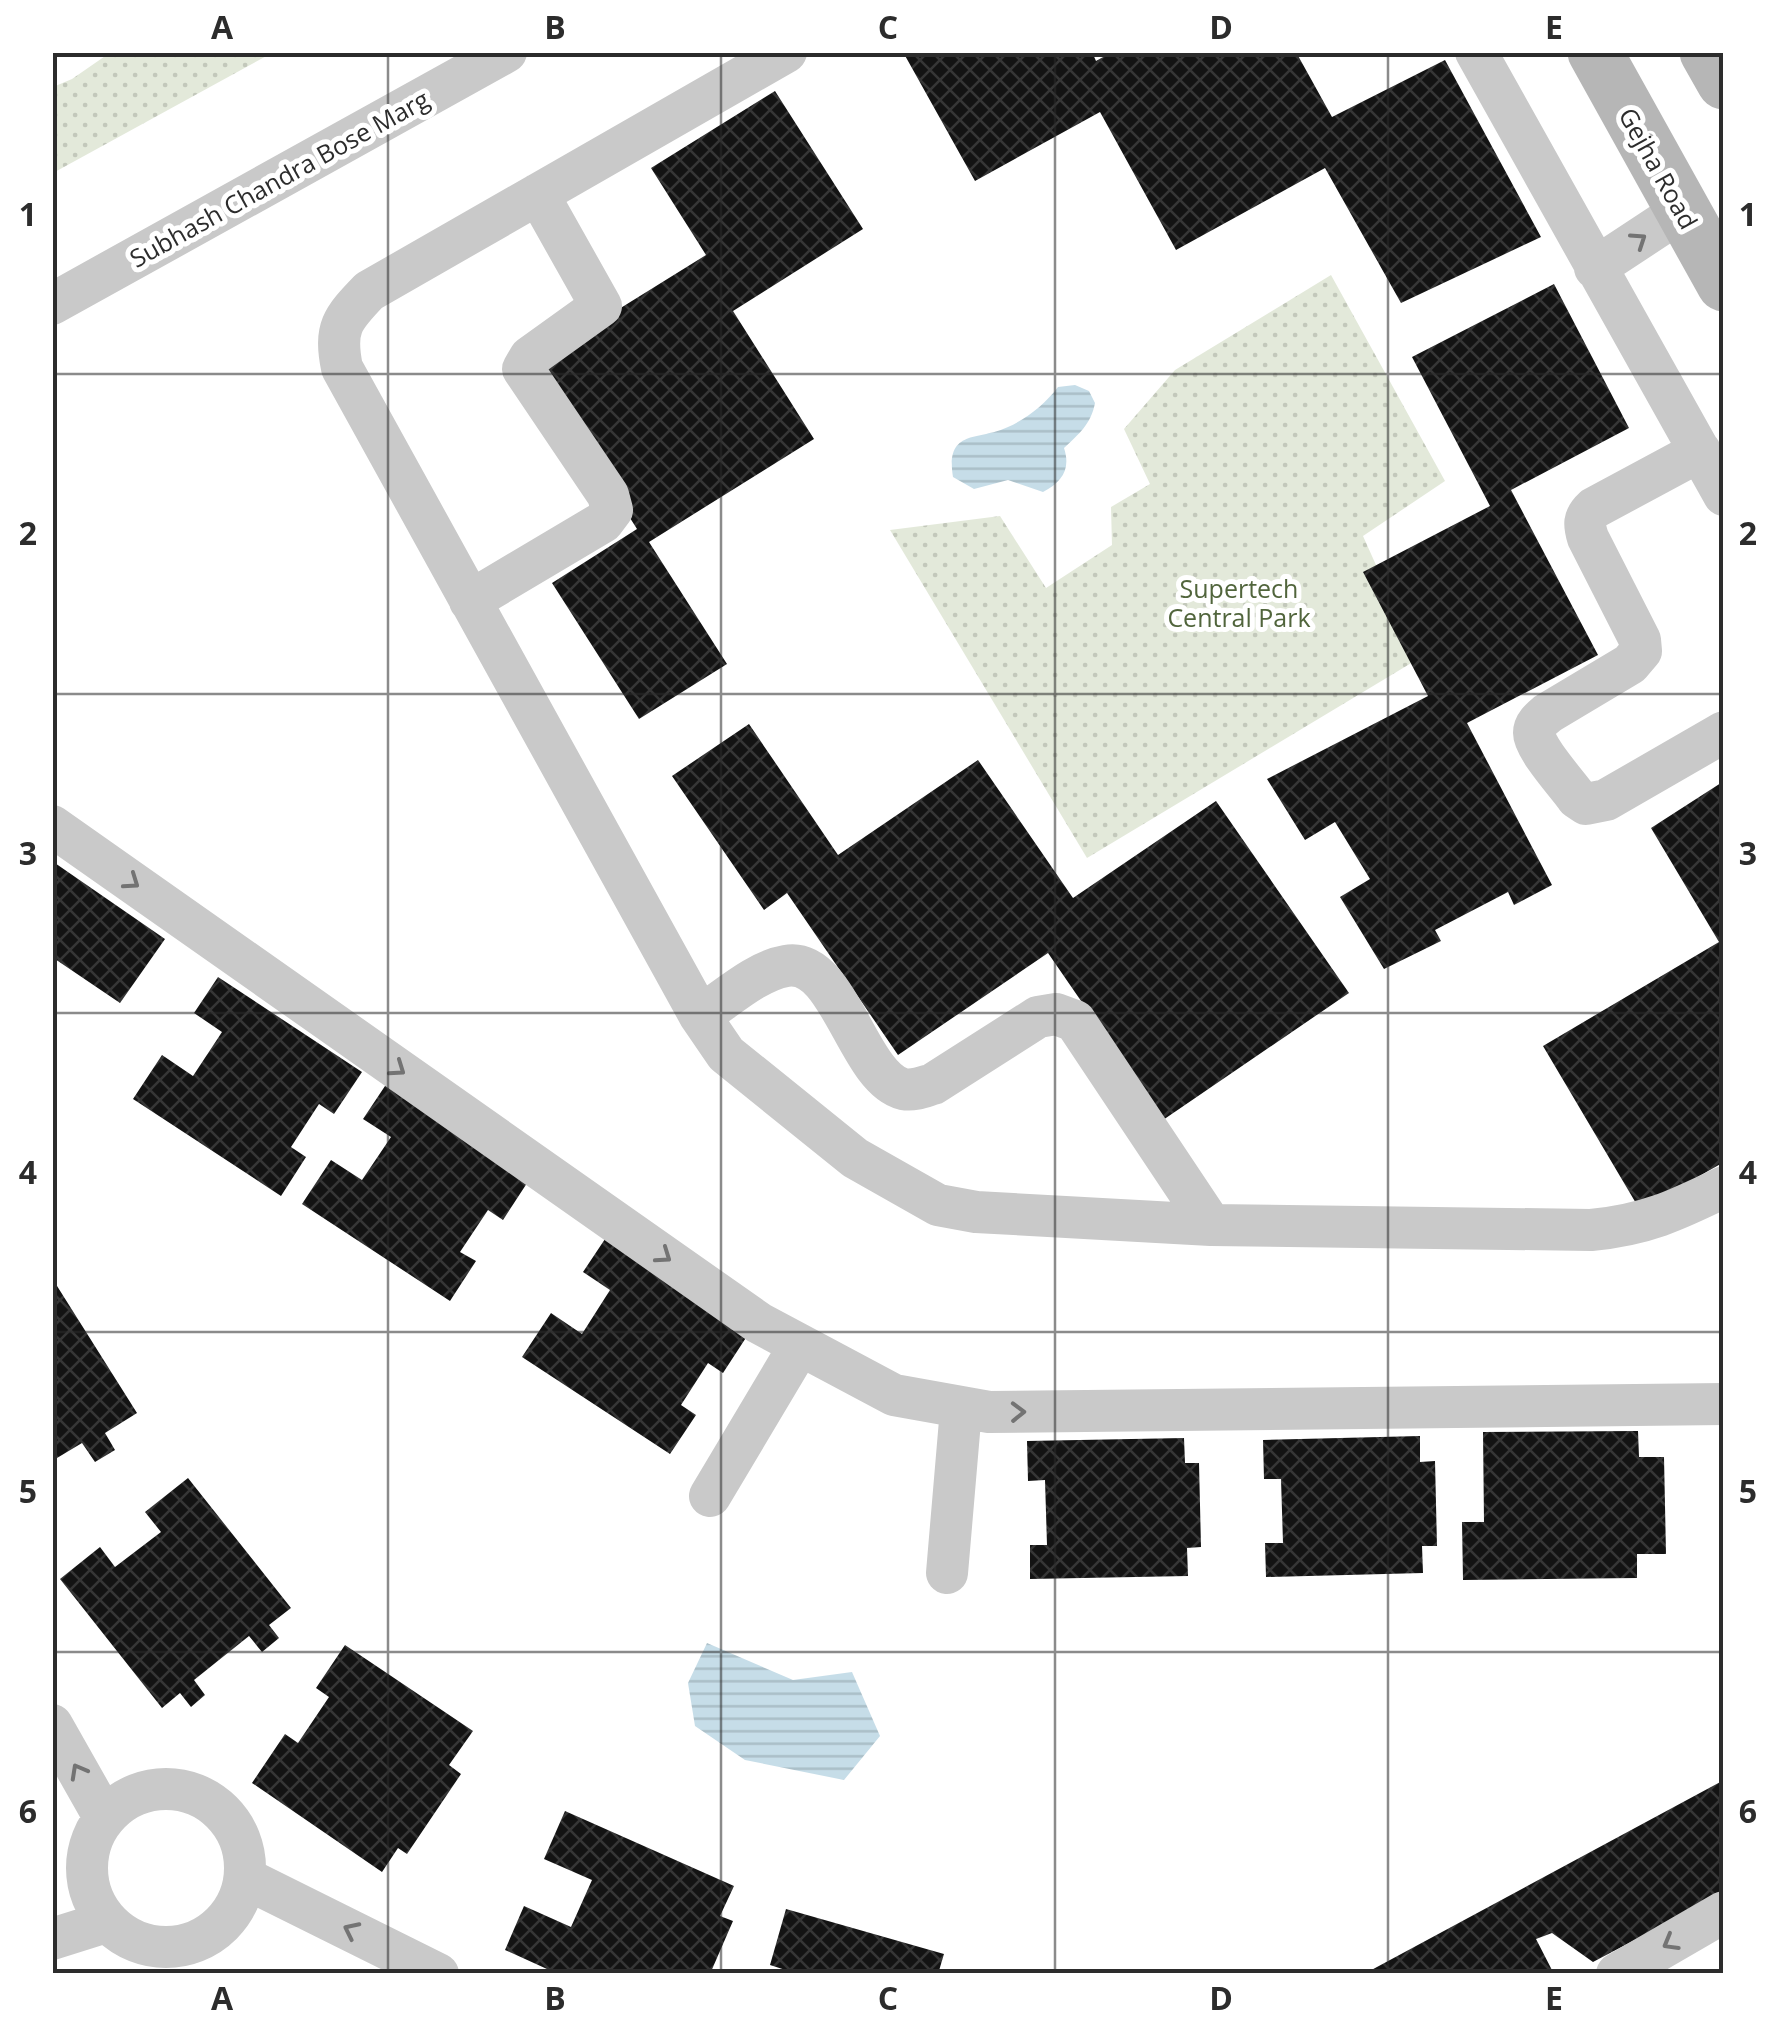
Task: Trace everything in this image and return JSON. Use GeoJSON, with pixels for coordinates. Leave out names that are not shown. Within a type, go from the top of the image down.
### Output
{"type":"FeatureCollection","features":[{"type":"Feature","properties":{"kind":"street","name":"Subhash Chandra Bose Marg"},"geometry":{"type":"LineString","coordinates":[[52,304],[506,52]]}},
{"type":"Feature","properties":{"kind":"street"},"geometry":{"type":"LineString","coordinates":[[786,52],[369,291],[347,313],[336,341],[342,368],[700,1016],[726,1054],[855,1158],[938,1205],[976,1212],[1211,1225],[1591,1230],[1635,1226],[1724,1188]]}},
{"type":"Feature","properties":{"kind":"street"},"geometry":{"type":"LineString","coordinates":[[1476,52],[1724,495]]}},
{"type":"Feature","properties":{"kind":"street","name":"Gejha Road"},"geometry":{"type":"LineString","coordinates":[[1595,52],[1724,284]]}},
{"type":"Feature","properties":{"kind":"street"},"geometry":{"type":"LineString","coordinates":[[1707,52],[1724,82]]}},
{"type":"Feature","properties":{"kind":"street"},"geometry":{"type":"LineString","coordinates":[[470,601],[603,522],[612,510],[608,495],[523,370],[530,357],[602,306],[538,194]]}},
{"type":"Feature","properties":{"kind":"street"},"geometry":{"type":"LineString","coordinates":[[1595,268],[1682,210]]}},
{"type":"Feature","properties":{"kind":"street"},"geometry":{"type":"LineString","coordinates":[[1700,451],[1586,515],[1588,538],[1640,640],[1641,650],[1630,664],[1548,713],[1538,721],[1534,732],[1537,744],[1577,798],[1586,804],[1595,804],[1724,732]]}},
{"type":"Feature","properties":{"kind":"street"},"geometry":{"type":"LineString","coordinates":[[52,826],[759,1323],[894,1395],[988,1412],[1724,1404]]}},
{"type":"Feature","properties":{"kind":"street"},"geometry":{"type":"LineString","coordinates":[[700,1016],[772,970],[791,964],[810,970],[823,983],[882,1075],[899,1088],[916,1090],[933,1084],[1038,1017],[1056,1014],[1074,1021],[1211,1225]]}},
{"type":"Feature","properties":{"kind":"street"},"geometry":{"type":"LineString","coordinates":[[710,1496],[800,1345]]}},
{"type":"Feature","properties":{"kind":"street"},"geometry":{"type":"LineString","coordinates":[[948,1573],[961,1409]]}},
{"type":"Feature","properties":{"kind":"street"},"geometry":{"type":"LineString","coordinates":[[52,1725],[104,1818]]}},
{"type":"Feature","properties":{"kind":"street"},"geometry":{"type":"LineString","coordinates":[[163,1788],[197,1796],[225,1814],[245,1855],[245,1878],[228,1919],[210,1934],[198,1959],[124,1936],[106,1922],[87,1881],[69,1864],[120,1802],[141,1792],[163,1788]]}},
{"type":"Feature","properties":{"kind":"street"},"geometry":{"type":"LineString","coordinates":[[245,1878],[438,1974]]}},
{"type":"Feature","properties":{"kind":"street"},"geometry":{"type":"LineString","coordinates":[[1616,1974],[1724,1912]]}},
{"type":"Feature","properties":{"kind":"street"},"geometry":{"type":"LineString","coordinates":[[52,1939],[106,1922]]}},
{"type":"Feature","properties":{"kind":"green space"},"geometry":{"type":"Polygon","coordinates":[[[111,52],[272,53],[53,173],[53,87],[111,52]]]}},
{"type":"Feature","properties":{"kind":"green space","name":"Supertech Central Park"},"geometry":{"type":"Polygon","coordinates":[[[1331,275],[1445,481],[1363,536],[1418,659],[1087,858],[890,530],[1000,516],[1046,588],[1112,545],[1111,507],[1150,484],[1124,429],[1175,370],[1331,275]]]}},
{"type":"Feature","properties":{"kind":"water"},"geometry":{"type":"Polygon","coordinates":[[[1075,385],[1089,391],[1095,403],[1087,423],[1064,448],[1065,469],[1055,484],[1043,492],[1008,480],[974,489],[953,477],[954,450],[960,443],[1015,423],[1036,410],[1058,387],[1075,385]]]}},
{"type":"Feature","properties":{"kind":"water"},"geometry":{"type":"Polygon","coordinates":[[[707,1643],[793,1680],[852,1672],[880,1736],[844,1780],[745,1760],[695,1726],[688,1683],[707,1643]]]}},
{"type":"Feature","properties":{"kind":"building"},"geometry":{"type":"Polygon","coordinates":[[[903,52],[1092,52],[1096,61],[1112,52],[1296,52],[1332,117],[1445,60],[1541,237],[1401,303],[1325,168],[1176,250],[1100,112],[975,181],[903,52]]]}},
{"type":"Feature","properties":{"kind":"building"},"geometry":{"type":"Polygon","coordinates":[[[775,91],[863,229],[733,311],[814,439],[649,542],[727,664],[639,719],[552,583],[637,529],[532,363],[706,255],[651,168],[775,91]]]}},
{"type":"Feature","properties":{"kind":"building"},"geometry":{"type":"Polygon","coordinates":[[[1554,284],[1629,428],[1511,490],[1598,655],[1467,723],[1552,885],[1514,905],[1508,892],[1435,930],[1441,941],[1384,969],[1340,897],[1370,879],[1335,822],[1305,840],[1267,779],[1428,696],[1363,572],[1490,506],[1412,357],[1554,284]]]}},
{"type":"Feature","properties":{"kind":"building"},"geometry":{"type":"Polygon","coordinates":[[[749,724],[838,855],[978,760],[1073,898],[1216,801],[1349,993],[1163,1120],[1048,953],[898,1055],[787,893],[764,910],[672,776],[749,724]]]}},
{"type":"Feature","properties":{"kind":"building"},"geometry":{"type":"Polygon","coordinates":[[[1724,781],[1724,1162],[1640,1210],[1543,1046],[1719,942],[1651,828],[1724,781]]]}},
{"type":"Feature","properties":{"kind":"building"},"geometry":{"type":"Polygon","coordinates":[[[52,861],[165,939],[120,1003],[52,957],[52,861]]]}},
{"type":"Feature","properties":{"kind":"building"},"geometry":{"type":"Polygon","coordinates":[[[218,977],[362,1072],[334,1114],[319,1104],[291,1147],[306,1157],[281,1196],[133,1099],[162,1055],[193,1076],[222,1032],[194,1013],[218,977]]]}},
{"type":"Feature","properties":{"kind":"building"},"geometry":{"type":"Polygon","coordinates":[[[387,1083],[531,1177],[503,1220],[488,1210],[460,1252],[476,1261],[450,1301],[302,1204],[331,1160],[362,1180],[391,1137],[363,1119],[387,1083]]]}},
{"type":"Feature","properties":{"kind":"building"},"geometry":{"type":"Polygon","coordinates":[[[607,1236],[751,1330],[723,1373],[708,1363],[681,1405],[696,1415],[670,1454],[522,1357],[551,1313],[582,1334],[610,1290],[583,1272],[607,1236]]]}},
{"type":"Feature","properties":{"kind":"building"},"geometry":{"type":"Polygon","coordinates":[[[52,1278],[137,1413],[105,1433],[115,1450],[95,1462],[82,1443],[52,1461],[52,1278]]]}},
{"type":"Feature","properties":{"kind":"building"},"geometry":{"type":"Polygon","coordinates":[[[1638,1431],[1639,1457],[1664,1457],[1666,1554],[1637,1554],[1637,1578],[1463,1580],[1462,1522],[1484,1522],[1483,1432],[1638,1431]]]}},
{"type":"Feature","properties":{"kind":"building"},"geometry":{"type":"Polygon","coordinates":[[[1420,1436],[1420,1462],[1435,1461],[1437,1546],[1422,1546],[1423,1573],[1266,1577],[1265,1543],[1283,1543],[1281,1479],[1264,1479],[1263,1440],[1420,1436]]]}},
{"type":"Feature","properties":{"kind":"building"},"geometry":{"type":"Polygon","coordinates":[[[1184,1438],[1185,1463],[1199,1463],[1201,1547],[1187,1548],[1188,1576],[1030,1579],[1030,1545],[1047,1545],[1045,1480],[1028,1481],[1027,1441],[1184,1438]]]}},
{"type":"Feature","properties":{"kind":"building"},"geometry":{"type":"Polygon","coordinates":[[[188,1478],[291,1608],[269,1625],[279,1638],[262,1652],[249,1636],[194,1680],[205,1695],[191,1707],[180,1693],[162,1708],[60,1579],[100,1547],[115,1567],[161,1532],[145,1512],[188,1478]]]}},
{"type":"Feature","properties":{"kind":"building"},"geometry":{"type":"Polygon","coordinates":[[[345,1645],[473,1731],[449,1765],[461,1774],[407,1854],[398,1848],[382,1872],[252,1783],[285,1734],[298,1743],[329,1697],[316,1688],[345,1645]]]}},
{"type":"Feature","properties":{"kind":"building"},"geometry":{"type":"Polygon","coordinates":[[[1724,1780],[1724,1893],[1593,1962],[1552,1933],[1536,1939],[1554,1974],[1364,1974],[1724,1780]]]}},
{"type":"Feature","properties":{"kind":"building"},"geometry":{"type":"Polygon","coordinates":[[[565,1811],[734,1886],[720,1916],[733,1921],[710,1974],[558,1974],[505,1950],[524,1906],[571,1927],[592,1880],[544,1859],[565,1811]]]}},
{"type":"Feature","properties":{"kind":"building"},"geometry":{"type":"Polygon","coordinates":[[[786,1909],[944,1954],[938,1974],[798,1974],[770,1965],[786,1909]]]}}]}
